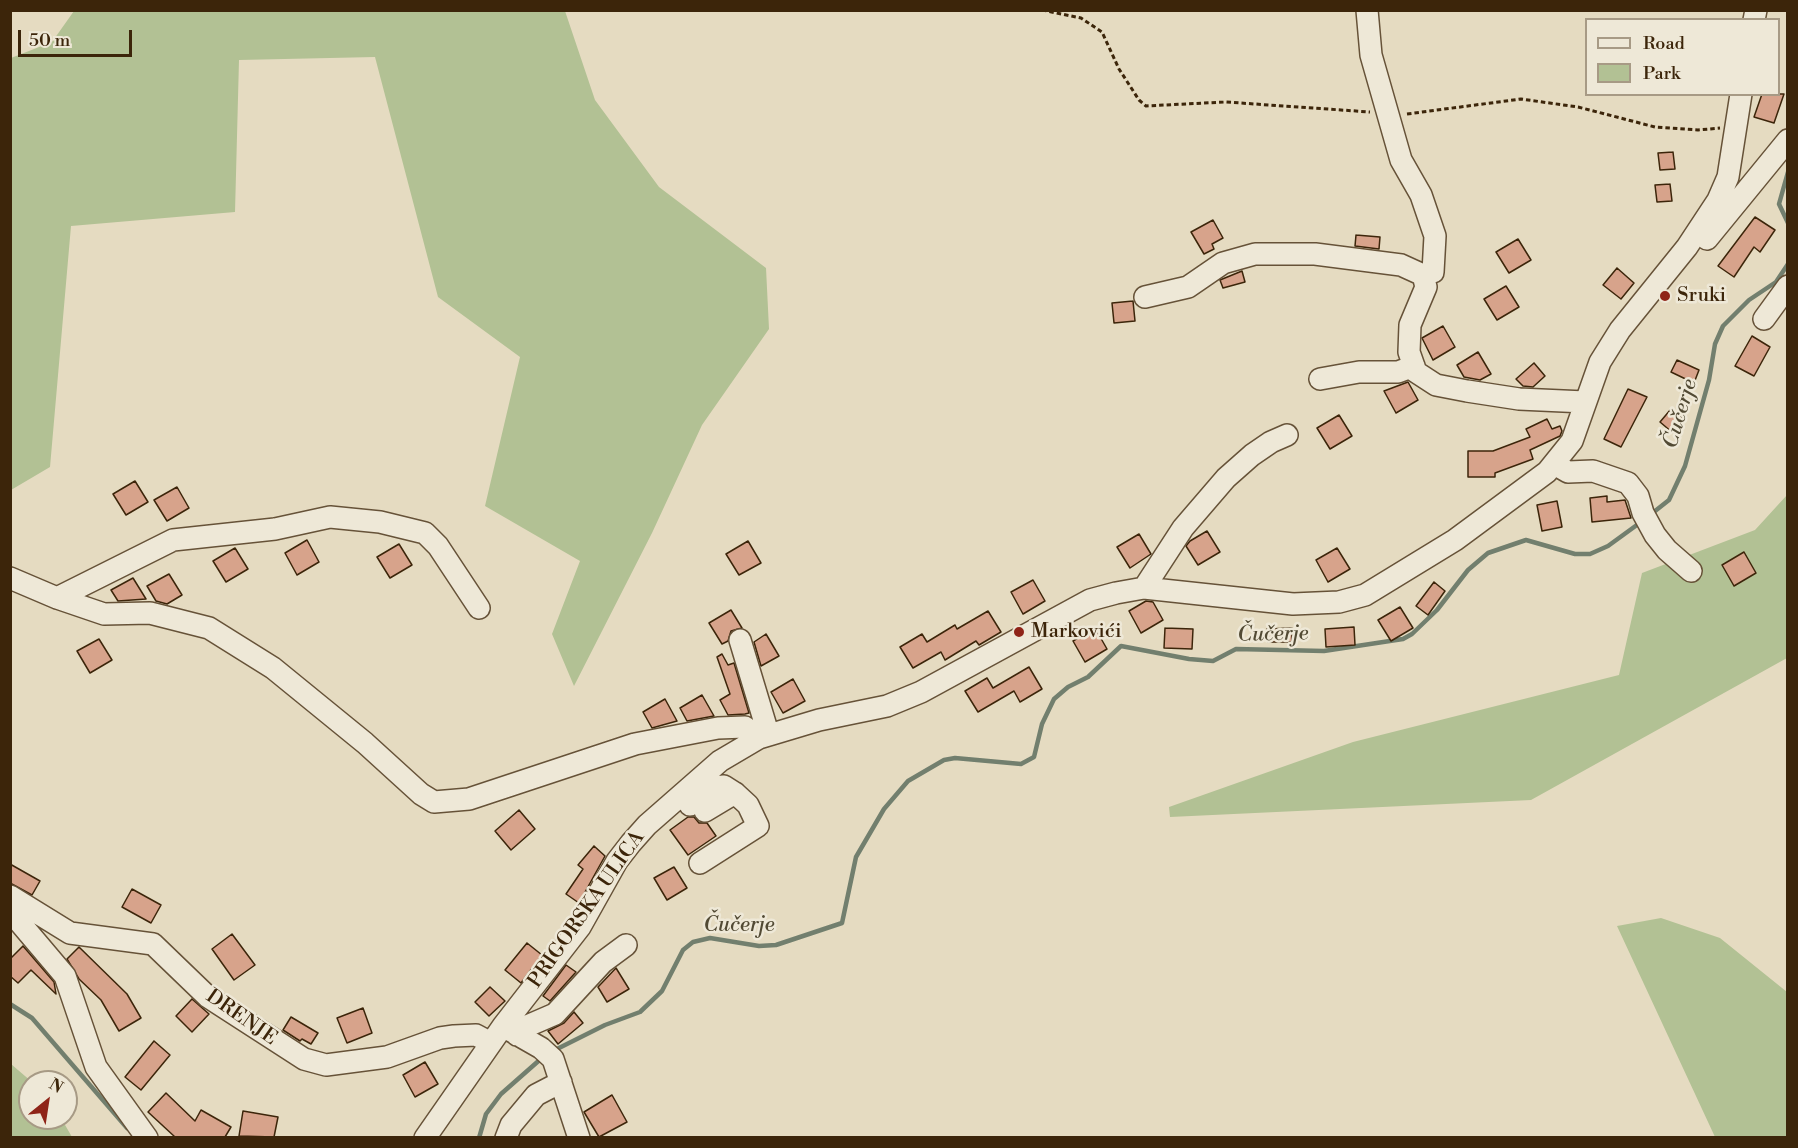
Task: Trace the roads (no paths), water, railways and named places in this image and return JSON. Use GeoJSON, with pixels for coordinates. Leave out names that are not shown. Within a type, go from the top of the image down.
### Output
{"type":"FeatureCollection","features":[{"type":"Feature","properties":{"kind":"street"},"geometry":{"type":"LineString","coordinates":[[1145,297],[1188,287],[1222,263],[1254,254],[1323,255],[1401,265],[1424,275],[1433,272],[1435,236],[1421,195],[1401,160],[1395,141],[1371,55],[1367,10]]}},
{"type":"Feature","properties":{"kind":"street","name":"PRIGORSKA ULICA"},"geometry":{"type":"LineString","coordinates":[[425,1137],[504,1035],[580,927],[617,861],[647,825],[720,761],[763,735],[887,706],[921,692],[1090,600],[1143,588],[1293,604],[1339,602],[1365,595],[1455,540],[1533,483],[1554,464],[1572,441],[1600,362],[1620,330],[1687,247],[1712,209],[1728,177],[1742,96]]}},
{"type":"Feature","properties":{"kind":"street"},"geometry":{"type":"LineString","coordinates":[[1687,247],[1706,240],[1788,140]]}},
{"type":"Feature","properties":{"kind":"street"},"geometry":{"type":"LineString","coordinates":[[1424,275],[1426,287],[1410,325],[1409,352],[1416,372],[1436,385],[1519,399],[1586,402]]}},
{"type":"Feature","properties":{"kind":"street"},"geometry":{"type":"LineString","coordinates":[[1764,319],[1788,286]]}},
{"type":"Feature","properties":{"kind":"street"},"geometry":{"type":"LineString","coordinates":[[1320,379],[1359,372],[1398,372],[1414,366]]}},
{"type":"Feature","properties":{"kind":"street"},"geometry":{"type":"LineString","coordinates":[[1143,588],[1183,528],[1226,478],[1271,442],[1287,435]]}},
{"type":"Feature","properties":{"kind":"street"},"geometry":{"type":"LineString","coordinates":[[1554,464],[1568,472],[1593,471],[1628,483],[1638,496],[1643,513],[1655,535],[1667,550],[1691,571]]}},
{"type":"Feature","properties":{"kind":"street"},"geometry":{"type":"LineString","coordinates":[[57,598],[174,540],[275,529],[330,517],[380,522],[425,533],[438,546],[479,608]]}},
{"type":"Feature","properties":{"kind":"street"},"geometry":{"type":"LineString","coordinates":[[10,578],[57,598],[104,614],[150,613],[209,628],[273,668],[365,743],[421,794],[434,802],[469,799],[645,742],[718,728],[745,727],[763,735]]}},
{"type":"Feature","properties":{"kind":"street"},"geometry":{"type":"LineString","coordinates":[[740,640],[763,735]]}},
{"type":"Feature","properties":{"kind":"street"},"geometry":{"type":"LineString","coordinates":[[669,807],[690,805],[708,788],[724,786],[747,805],[758,826],[700,863]]}},
{"type":"Feature","properties":{"kind":"street"},"geometry":{"type":"LineString","coordinates":[[705,811],[735,793]]}},
{"type":"Feature","properties":{"kind":"street","name":"DRENJE"},"geometry":{"type":"LineString","coordinates":[[10,896],[70,933],[153,944],[208,997],[304,1059],[326,1065],[387,1057],[440,1038],[504,1035],[547,1054],[561,1082]]}},
{"type":"Feature","properties":{"kind":"street"},"geometry":{"type":"LineString","coordinates":[[10,911],[65,976],[96,1067],[147,1137]]}},
{"type":"Feature","properties":{"kind":"street"},"geometry":{"type":"LineString","coordinates":[[504,1035],[555,1014],[603,962],[626,945]]}},
{"type":"Feature","properties":{"kind":"street"},"geometry":{"type":"LineString","coordinates":[[506,1137],[511,1125],[536,1095],[561,1082],[579,1137]]}},
{"type":"Feature","properties":{"kind":"waterway","name":"Čučerje"},"geometry":{"type":"LineString","coordinates":[[1788,172],[1779,204],[1788,223]]}},
{"type":"Feature","properties":{"kind":"waterway","name":"Čučerje"},"geometry":{"type":"LineString","coordinates":[[1650,515],[1669,500],[1685,466],[1709,380],[1715,344],[1723,326],[1749,300],[1776,282],[1788,264]]}},
{"type":"Feature","properties":{"kind":"waterway","name":"Čučerje"},"geometry":{"type":"LineString","coordinates":[[553,1051],[605,1025],[640,1012],[662,991],[683,950],[693,942],[710,938],[759,946],[776,945],[842,923],[856,857],[884,809],[908,781],[944,760],[955,758],[1021,764],[1034,757],[1042,724],[1054,699],[1068,687],[1088,677],[1121,646],[1189,659],[1213,661],[1236,649],[1324,651],[1403,639],[1412,634],[1437,610],[1468,570],[1488,553],[1526,540],[1575,554],[1590,554],[1608,546],[1641,522]]}},
{"type":"Feature","properties":{"kind":"waterway"},"geometry":{"type":"LineString","coordinates":[[10,1004],[32,1018],[127,1128]]}},
{"type":"Feature","properties":{"kind":"waterway","name":"Čučerje"},"geometry":{"type":"LineString","coordinates":[[479,1138],[486,1114],[501,1094],[543,1057]]}},
{"type":"Feature","properties":{"kind":"place","name":"Sruki"},"geometry":{"type":"Point","coordinates":[1665,296]}},
{"type":"Feature","properties":{"kind":"place","name":"Markovići"},"geometry":{"type":"Point","coordinates":[1019,632]}}]}
